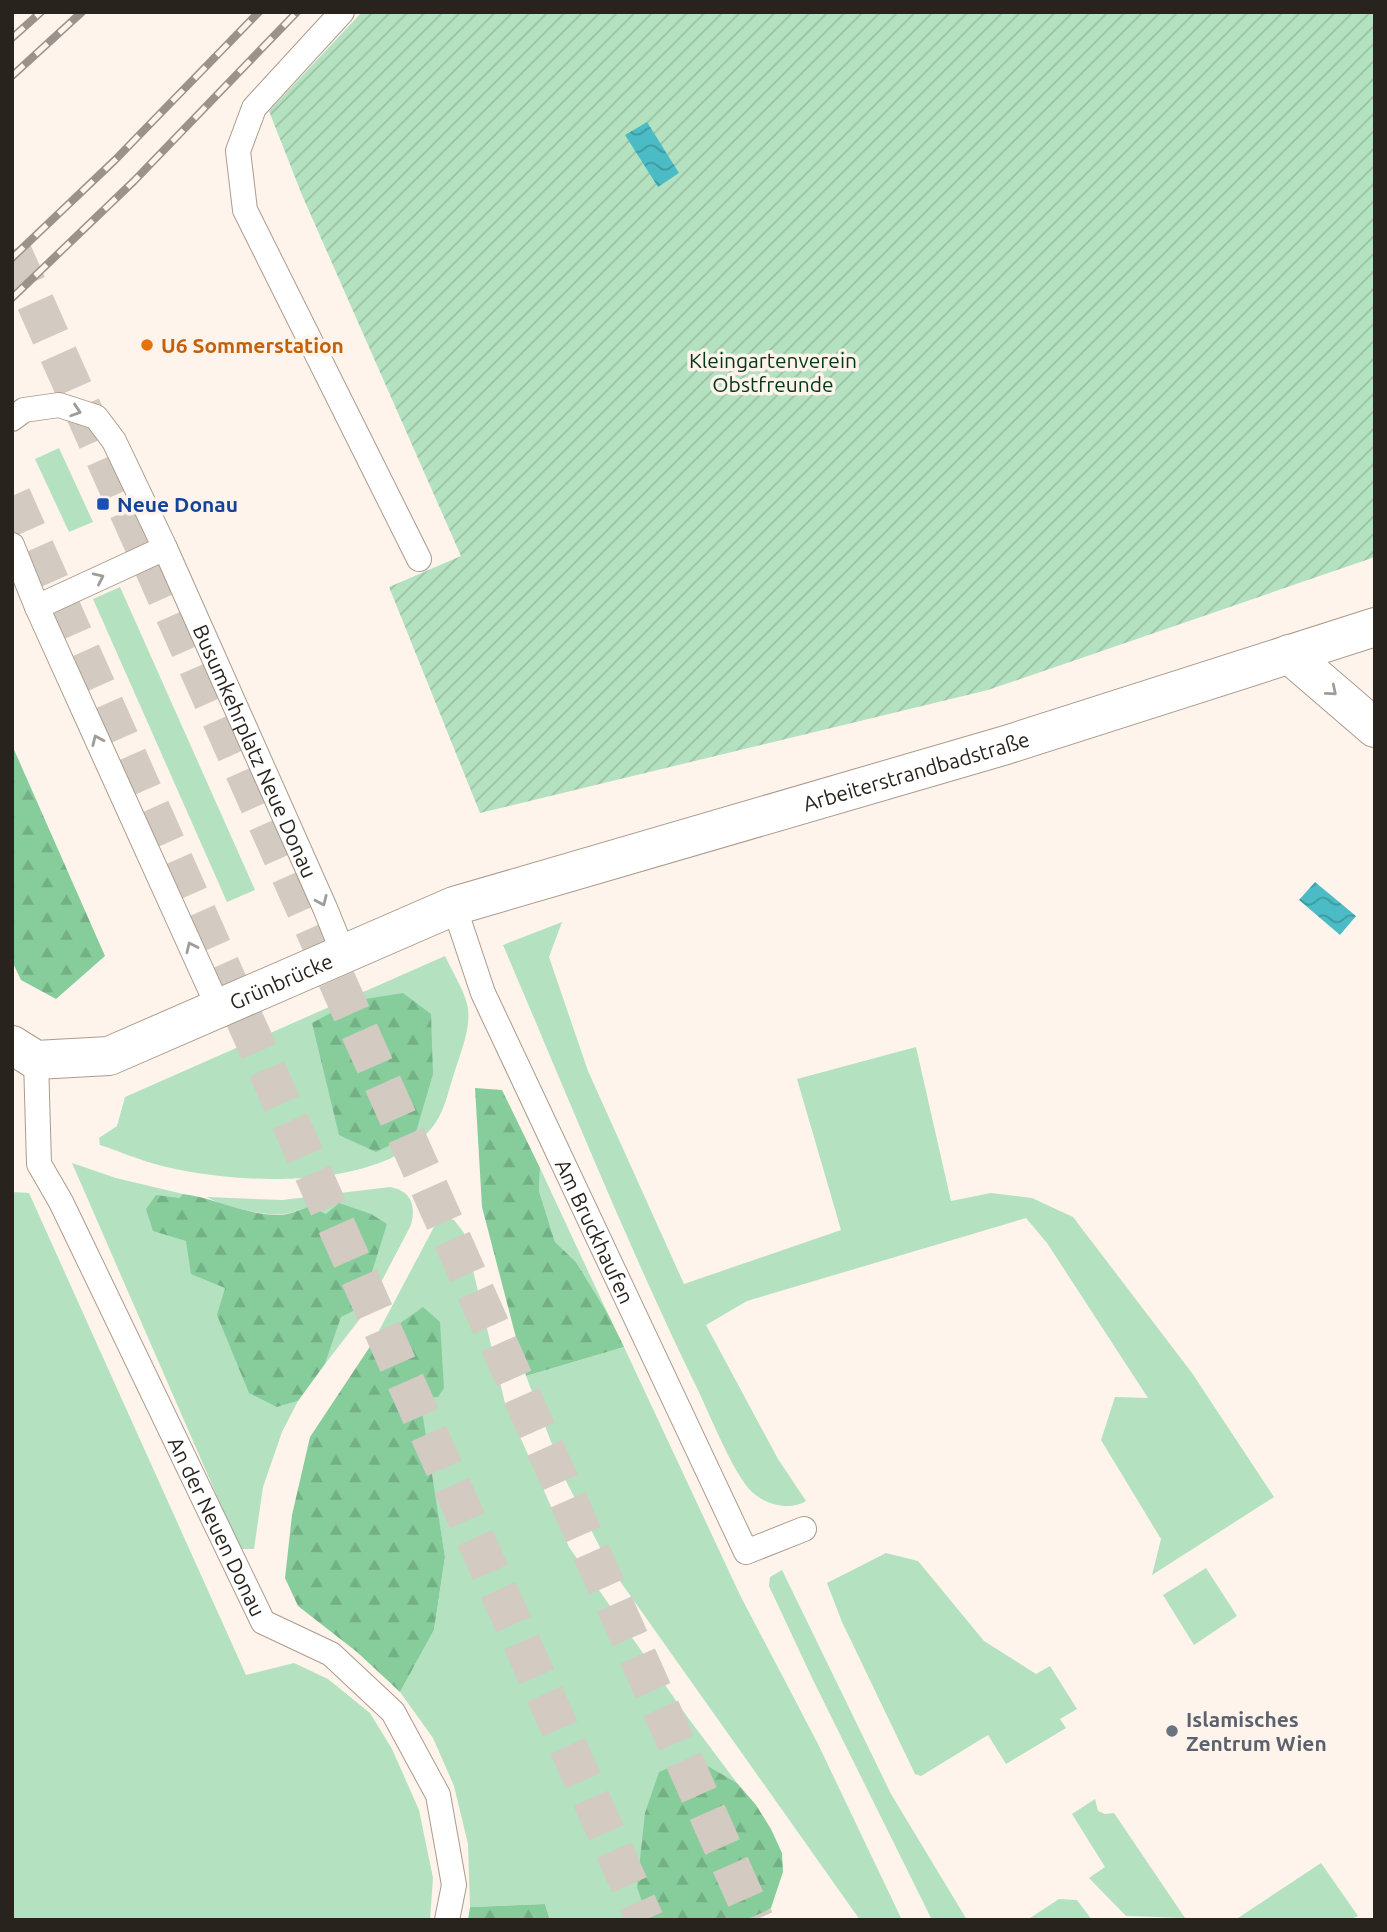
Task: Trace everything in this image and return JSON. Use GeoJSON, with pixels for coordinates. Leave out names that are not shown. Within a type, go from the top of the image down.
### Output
{"type":"FeatureCollection","features":[{"type":"Feature","properties":{"kind":"street","name":"Arbeiterstrandbadstraße"},"geometry":{"type":"LineString","coordinates":[[454,906],[1006,746],[1375,627]]}},
{"type":"Feature","properties":{"kind":"street"},"geometry":{"type":"LineString","coordinates":[[1289,654],[1375,728]]}},
{"type":"Feature","properties":{"kind":"street","name":"Grünbrücke"},"geometry":{"type":"LineString","coordinates":[[24,1052],[109,1056],[454,906]]}},
{"type":"Feature","properties":{"kind":"lane"},"geometry":{"type":"LineString","coordinates":[[342,12],[254,108],[239,151],[245,210],[419,559]]}},
{"type":"Feature","properties":{"kind":"lane","name":"Busumkehrplatz Neue Donau"},"geometry":{"type":"LineString","coordinates":[[12,419],[24,410],[60,405],[96,417],[114,441],[165,548],[326,908],[344,955]]}},
{"type":"Feature","properties":{"kind":"lane"},"geometry":{"type":"LineString","coordinates":[[12,545],[37,607],[219,1009]]}},
{"type":"Feature","properties":{"kind":"lane"},"geometry":{"type":"LineString","coordinates":[[37,607],[165,548]]}},
{"type":"Feature","properties":{"kind":"lane","name":"Am Bruckhaufen"},"geometry":{"type":"LineString","coordinates":[[454,906],[483,993],[746,1552],[804,1528]]}},
{"type":"Feature","properties":{"kind":"lane","name":"An der Neuen Donau"},"geometry":{"type":"LineString","coordinates":[[24,1052],[39,1164],[61,1202],[263,1622],[331,1654],[393,1712],[438,1795],[454,1885],[447,1920]]}},
{"type":"Feature","properties":{"kind":"green space","name":"Kleingartenverein Obstfreunde"},"geometry":{"type":"Polygon","coordinates":[[[362,12],[1375,12],[1375,557],[988,690],[480,813],[389,587],[461,556],[302,195],[269,111],[362,12]]]}},
{"type":"Feature","properties":{"kind":"green space"},"geometry":{"type":"Polygon","coordinates":[[[59,448],[93,522],[69,532],[35,459],[59,448]]]}},
{"type":"Feature","properties":{"kind":"green space"},"geometry":{"type":"Polygon","coordinates":[[[120,587],[255,890],[227,902],[93,599],[120,587]]]}},
{"type":"Feature","properties":{"kind":"green space"},"geometry":{"type":"Polygon","coordinates":[[[12,745],[105,956],[56,999],[21,980],[12,961],[12,745]]]}},
{"type":"Feature","properties":{"kind":"green space"},"geometry":{"type":"Polygon","coordinates":[[[562,922],[549,957],[588,1071],[684,1284],[841,1230],[797,1079],[916,1047],[951,1201],[991,1193],[1032,1198],[1073,1217],[1192,1373],[1274,1497],[1152,1575],[1161,1539],[1101,1440],[1115,1397],[1148,1398],[1047,1243],[1026,1218],[747,1301],[706,1325],[778,1459],[806,1501],[793,1506],[778,1505],[752,1492],[729,1457],[644,1275],[503,945],[562,922]]]}},
{"type":"Feature","properties":{"kind":"green space"},"geometry":{"type":"Polygon","coordinates":[[[445,956],[467,1004],[468,1022],[462,1050],[436,1122],[413,1145],[382,1162],[346,1172],[305,1178],[264,1179],[186,1171],[148,1162],[100,1145],[99,1138],[117,1126],[125,1097],[445,956]]]}},
{"type":"Feature","properties":{"kind":"green space"},"geometry":{"type":"Polygon","coordinates":[[[403,993],[431,1014],[433,1074],[416,1132],[376,1152],[339,1135],[312,1023],[353,1001],[403,993]]]}},
{"type":"Feature","properties":{"kind":"green space"},"geometry":{"type":"Polygon","coordinates":[[[475,1088],[502,1090],[540,1168],[539,1191],[555,1242],[576,1262],[608,1314],[624,1347],[526,1376],[482,1207],[475,1088]]]}},
{"type":"Feature","properties":{"kind":"green space"},"geometry":{"type":"Polygon","coordinates":[[[72,1163],[116,1178],[183,1194],[179,1198],[186,1241],[225,1288],[277,1407],[298,1401],[282,1432],[263,1487],[254,1549],[240,1549],[72,1163]]]}},
{"type":"Feature","properties":{"kind":"green space"},"geometry":{"type":"Polygon","coordinates":[[[540,1168],[608,1314],[576,1262],[555,1242],[539,1191],[540,1168]]]}},
{"type":"Feature","properties":{"kind":"green space"},"geometry":{"type":"Polygon","coordinates":[[[390,1187],[403,1192],[411,1200],[411,1225],[366,1311],[325,1364],[341,1316],[326,1214],[311,1206],[287,1213],[267,1214],[233,1207],[207,1197],[282,1200],[390,1187]]]}},
{"type":"Feature","properties":{"kind":"green space"},"geometry":{"type":"Polygon","coordinates":[[[12,1192],[29,1193],[246,1675],[294,1663],[328,1679],[370,1713],[392,1749],[419,1810],[433,1878],[430,1920],[12,1920],[12,1192]]]}},
{"type":"Feature","properties":{"kind":"green space"},"geometry":{"type":"Polygon","coordinates":[[[183,1194],[254,1212],[279,1215],[311,1206],[326,1214],[339,1203],[371,1214],[387,1224],[361,1307],[341,1317],[325,1364],[298,1401],[277,1407],[249,1393],[217,1315],[225,1288],[191,1274],[186,1241],[153,1231],[146,1209],[156,1195],[179,1198],[183,1194]]]}},
{"type":"Feature","properties":{"kind":"green space"},"geometry":{"type":"Polygon","coordinates":[[[445,1217],[454,1220],[464,1233],[505,1403],[569,1547],[686,1715],[737,1783],[708,1766],[637,1886],[648,1920],[550,1920],[545,1904],[470,1907],[468,1844],[454,1786],[433,1738],[400,1692],[434,1630],[445,1557],[419,1398],[422,1308],[373,1342],[435,1225],[445,1217]]]}},
{"type":"Feature","properties":{"kind":"green space"},"geometry":{"type":"Polygon","coordinates":[[[423,1307],[440,1322],[444,1388],[438,1397],[420,1398],[445,1557],[434,1630],[400,1692],[357,1652],[298,1606],[285,1578],[292,1515],[310,1437],[373,1342],[423,1307]]]}},
{"type":"Feature","properties":{"kind":"green space"},"geometry":{"type":"Polygon","coordinates":[[[624,1347],[741,1597],[818,1744],[902,1920],[860,1920],[610,1567],[566,1481],[526,1376],[624,1347]]]}},
{"type":"Feature","properties":{"kind":"green space"},"geometry":{"type":"Polygon","coordinates":[[[886,1553],[918,1561],[984,1641],[1036,1674],[1050,1666],[1077,1709],[1060,1719],[1066,1728],[1006,1764],[988,1735],[921,1776],[915,1774],[842,1622],[827,1583],[886,1553]]]}},
{"type":"Feature","properties":{"kind":"green space"},"geometry":{"type":"Polygon","coordinates":[[[1206,1568],[1237,1616],[1194,1645],[1163,1595],[1206,1568]]]}},
{"type":"Feature","properties":{"kind":"green space"},"geometry":{"type":"Polygon","coordinates":[[[782,1570],[891,1794],[967,1920],[932,1920],[769,1586],[770,1577],[782,1570]]]}},
{"type":"Feature","properties":{"kind":"green space"},"geometry":{"type":"Polygon","coordinates":[[[684,1761],[708,1766],[737,1783],[756,1805],[782,1853],[783,1872],[771,1908],[753,1920],[648,1920],[637,1887],[645,1813],[659,1772],[684,1761]]]}},
{"type":"Feature","properties":{"kind":"green space"},"geometry":{"type":"Polygon","coordinates":[[[1095,1799],[1098,1811],[1105,1814],[1114,1813],[1185,1918],[1126,1916],[1089,1878],[1105,1867],[1072,1814],[1095,1799]]]}},
{"type":"Feature","properties":{"kind":"green space"},"geometry":{"type":"Polygon","coordinates":[[[1321,1863],[1358,1916],[1349,1920],[1235,1920],[1321,1863]]]}},
{"type":"Feature","properties":{"kind":"green space"},"geometry":{"type":"Polygon","coordinates":[[[1059,1899],[1077,1900],[1092,1920],[1027,1920],[1059,1899]]]}},
{"type":"Feature","properties":{"kind":"green space"},"geometry":{"type":"Polygon","coordinates":[[[545,1904],[550,1920],[468,1920],[470,1907],[545,1904]]]}},
{"type":"Feature","properties":{"kind":"water"},"geometry":{"type":"Polygon","coordinates":[[[647,122],[679,173],[658,187],[625,135],[647,122]]]}},
{"type":"Feature","properties":{"kind":"water"},"geometry":{"type":"Polygon","coordinates":[[[1315,882],[1356,916],[1340,935],[1299,900],[1315,882]]]}},
{"type":"Feature","properties":{"kind":"tunnel"},"geometry":{"type":"LineString","coordinates":[[12,250],[755,1920]]}},
{"type":"Feature","properties":{"kind":"tunnel"},"geometry":{"type":"LineString","coordinates":[[12,496],[645,1920]]}},
{"type":"Feature","properties":{"kind":"railway"},"geometry":{"type":"LineString","coordinates":[[12,38],[41,12]]}},
{"type":"Feature","properties":{"kind":"railway"},"geometry":{"type":"LineString","coordinates":[[12,76],[82,12]]}},
{"type":"Feature","properties":{"kind":"railway"},"geometry":{"type":"LineString","coordinates":[[12,258],[115,160],[259,12]]}},
{"type":"Feature","properties":{"kind":"railway"},"geometry":{"type":"LineString","coordinates":[[12,298],[134,181],[297,12]]}},
{"type":"Feature","properties":{"kind":"place","name":"U6 Sommerstation"},"geometry":{"type":"Point","coordinates":[147,345]}},
{"type":"Feature","properties":{"kind":"place","name":"Neue Donau"},"geometry":{"type":"Point","coordinates":[103,504]}},
{"type":"Feature","properties":{"kind":"place","name":"Islamisches Zentrum Wien"},"geometry":{"type":"Point","coordinates":[1172,1731]}}]}
